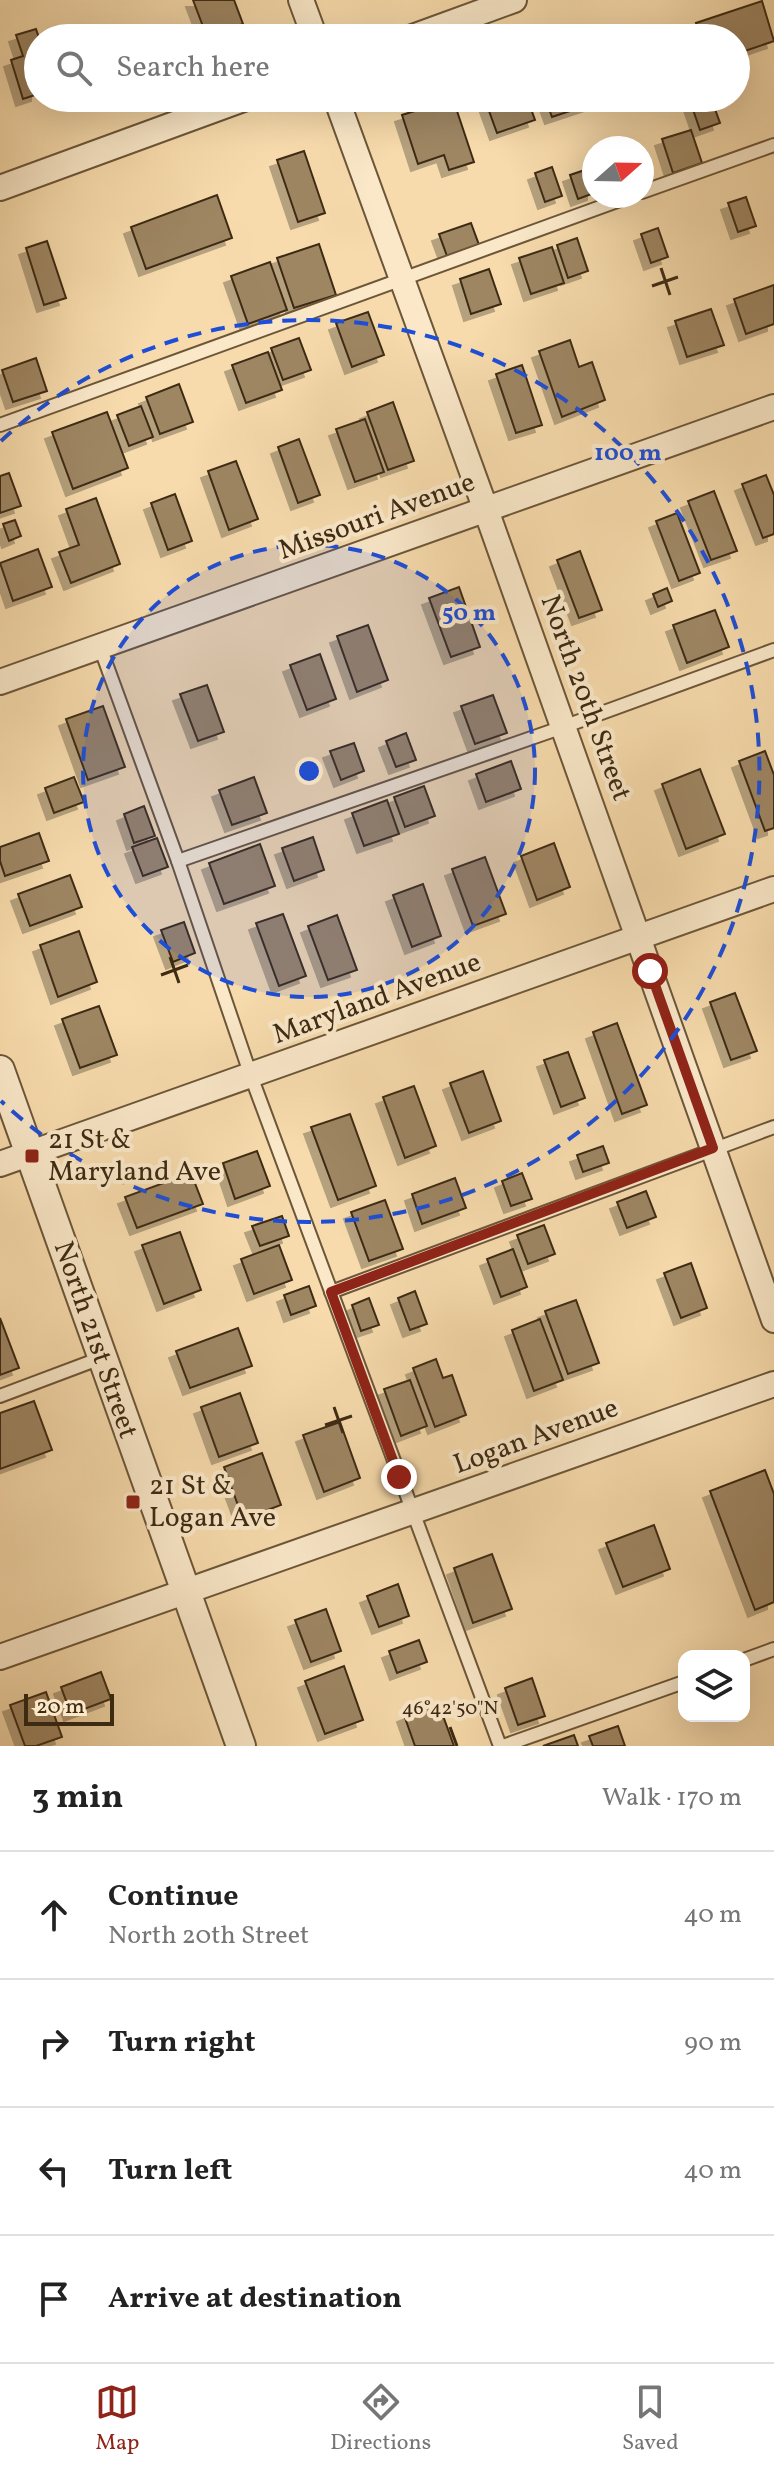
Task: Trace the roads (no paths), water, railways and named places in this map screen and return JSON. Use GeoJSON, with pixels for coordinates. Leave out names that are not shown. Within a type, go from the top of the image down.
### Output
{"type":"FeatureCollection","features":[{"type":"Feature","properties":{"kind":"street"},"geometry":{"type":"LineString","coordinates":[[301,0],[310,24]]}},
{"type":"Feature","properties":{"kind":"street"},"geometry":{"type":"LineString","coordinates":[[448,24],[514,0]]}},
{"type":"Feature","properties":{"kind":"street"},"geometry":{"type":"LineString","coordinates":[[0,188],[208,112]]}},
{"type":"Feature","properties":{"kind":"street","name":"North 20th Street"},"geometry":{"type":"LineString","coordinates":[[341,112],[774,1320]]}},
{"type":"Feature","properties":{"kind":"street","name":"Missouri Avenue"},"geometry":{"type":"LineString","coordinates":[[0,682],[774,407]]}},
{"type":"Feature","properties":{"kind":"street","name":"Maryland Avenue"},"geometry":{"type":"LineString","coordinates":[[0,1164],[774,889]]}},
{"type":"Feature","properties":{"kind":"street","name":"North 21st Street"},"geometry":{"type":"LineString","coordinates":[[0,1070],[241,1746]]}},
{"type":"Feature","properties":{"kind":"street","name":"Logan Avenue"},"geometry":{"type":"LineString","coordinates":[[0,1657],[774,1384]]}},
{"type":"Feature","properties":{"kind":"lane"},"geometry":{"type":"LineString","coordinates":[[654,188],[774,145]]}},
{"type":"Feature","properties":{"kind":"lane"},"geometry":{"type":"LineString","coordinates":[[0,425],[597,208]]}},
{"type":"Feature","properties":{"kind":"lane"},"geometry":{"type":"LineString","coordinates":[[100,647],[178,861],[251,1076],[412,1513],[502,1746],[678,1684]]}},
{"type":"Feature","properties":{"kind":"lane"},"geometry":{"type":"LineString","coordinates":[[178,861],[774,650]]}},
{"type":"Feature","properties":{"kind":"lane"},"geometry":{"type":"LineString","coordinates":[[331,1292],[774,1127]]}},
{"type":"Feature","properties":{"kind":"lane"},"geometry":{"type":"LineString","coordinates":[[0,1396],[101,1358]]}},
{"type":"Feature","properties":{"kind":"lane"},"geometry":{"type":"LineString","coordinates":[[750,1658],[774,1649]]}},
{"type":"Feature","properties":{"kind":"place","name":"21 St & Maryland Ave"},"geometry":{"type":"Point","coordinates":[32,1156]}},
{"type":"Feature","properties":{"kind":"place","name":"21 St & Logan Ave"},"geometry":{"type":"Point","coordinates":[133,1502]}}]}
